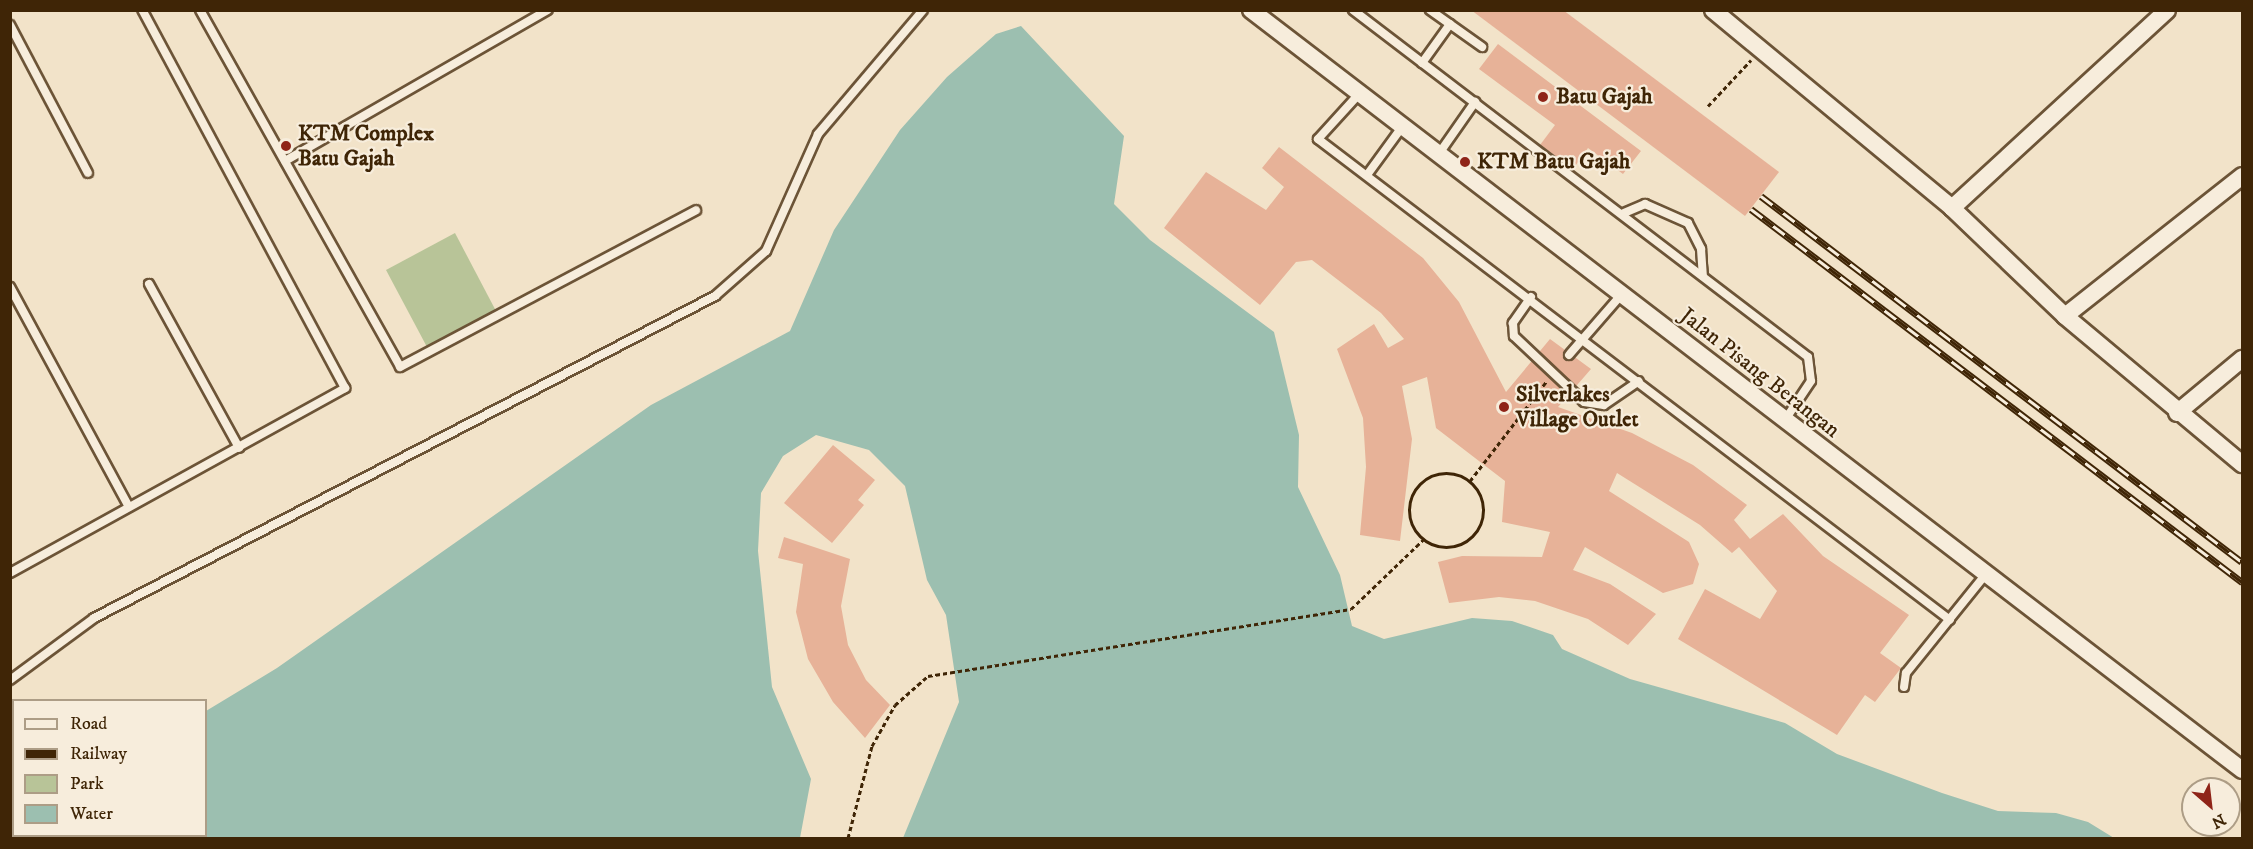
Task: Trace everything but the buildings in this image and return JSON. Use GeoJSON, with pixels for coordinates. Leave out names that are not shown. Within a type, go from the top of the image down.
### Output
{"type":"FeatureCollection","features":[{"type":"Feature","properties":{"kind":"street","name":"Jalan Pisang Berangan"},"geometry":{"type":"LineString","coordinates":[[1251,10],[1984,575],[2242,770]]}},
{"type":"Feature","properties":{"kind":"street"},"geometry":{"type":"LineString","coordinates":[[1713,10],[1952,208],[2065,316],[2176,413],[2242,464]]}},
{"type":"Feature","properties":{"kind":"street"},"geometry":{"type":"LineString","coordinates":[[1952,208],[2167,10]]}},
{"type":"Feature","properties":{"kind":"street"},"geometry":{"type":"LineString","coordinates":[[2065,316],[2242,176]]}},
{"type":"Feature","properties":{"kind":"street"},"geometry":{"type":"LineString","coordinates":[[2176,413],[2242,359]]}},
{"type":"Feature","properties":{"kind":"lane"},"geometry":{"type":"LineString","coordinates":[[10,573],[342,392],[346,384],[142,10]]}},
{"type":"Feature","properties":{"kind":"lane"},"geometry":{"type":"LineString","coordinates":[[200,10],[400,367],[696,210]]}},
{"type":"Feature","properties":{"kind":"lane"},"geometry":{"type":"LineString","coordinates":[[285,161],[548,10]]}},
{"type":"Feature","properties":{"kind":"lane"},"geometry":{"type":"LineString","coordinates":[[10,680],[93,618],[715,297],[766,251],[818,134],[923,10]]}},
{"type":"Feature","properties":{"kind":"lane"},"geometry":{"type":"LineString","coordinates":[[1353,10],[1624,213],[1808,357],[1811,381],[1785,420]]}},
{"type":"Feature","properties":{"kind":"lane"},"geometry":{"type":"LineString","coordinates":[[1430,10],[1482,47]]}},
{"type":"Feature","properties":{"kind":"lane"},"geometry":{"type":"LineString","coordinates":[[10,24],[88,173]]}},
{"type":"Feature","properties":{"kind":"lane"},"geometry":{"type":"LineString","coordinates":[[1422,63],[1450,24]]}},
{"type":"Feature","properties":{"kind":"lane"},"geometry":{"type":"LineString","coordinates":[[1359,94],[1318,139],[1531,297],[1950,620]]}},
{"type":"Feature","properties":{"kind":"lane"},"geometry":{"type":"LineString","coordinates":[[1438,155],[1475,102]]}},
{"type":"Feature","properties":{"kind":"lane"},"geometry":{"type":"LineString","coordinates":[[1366,175],[1402,127]]}},
{"type":"Feature","properties":{"kind":"lane"},"geometry":{"type":"LineString","coordinates":[[1624,213],[1645,204],[1688,223],[1701,249],[1703,276]]}},
{"type":"Feature","properties":{"kind":"lane"},"geometry":{"type":"LineString","coordinates":[[148,284],[239,448]]}},
{"type":"Feature","properties":{"kind":"lane"},"geometry":{"type":"LineString","coordinates":[[10,287],[129,507]]}},
{"type":"Feature","properties":{"kind":"lane"},"geometry":{"type":"LineString","coordinates":[[1569,355],[1621,295]]}},
{"type":"Feature","properties":{"kind":"lane"},"geometry":{"type":"LineString","coordinates":[[1531,297],[1513,323],[1514,336],[1551,376],[1584,402],[1604,405],[1639,381]]}},
{"type":"Feature","properties":{"kind":"lane"},"geometry":{"type":"LineString","coordinates":[[1904,687],[1906,673],[1984,575]]}},
{"type":"Feature","properties":{"kind":"path"},"geometry":{"type":"LineString","coordinates":[[1708,106],[1760,50]]}},
{"type":"Feature","properties":{"kind":"path"},"geometry":{"type":"LineString","coordinates":[[1470,481],[1551,376]]}},
{"type":"Feature","properties":{"kind":"path"},"geometry":{"type":"LineString","coordinates":[[1436,474],[1470,481],[1483,509],[1472,538],[1448,548],[1423,540],[1410,521],[1417,488],[1436,474]]}},
{"type":"Feature","properties":{"kind":"path"},"geometry":{"type":"LineString","coordinates":[[848,838],[872,746],[895,705],[928,676],[1351,609],[1423,540]]}},
{"type":"Feature","properties":{"kind":"green space"},"geometry":{"type":"Polygon","coordinates":[[[455,233],[496,311],[427,347],[386,270],[455,233]]]}},
{"type":"Feature","properties":{"kind":"water"},"geometry":{"type":"Polygon","coordinates":[[[1021,26],[1124,136],[1114,204],[1150,240],[1274,332],[1299,435],[1298,487],[1340,575],[1352,626],[1384,639],[1472,618],[1512,621],[1553,635],[1562,649],[1630,679],[1785,723],[1837,754],[1942,793],[1998,811],[2056,813],[2088,822],[2114,838],[903,838],[959,702],[946,615],[927,580],[905,486],[869,450],[816,435],[783,456],[761,493],[758,551],[772,687],[811,779],[800,838],[11,838],[12,832],[12,837],[207,837],[207,710],[277,668],[651,405],[790,331],[834,230],[900,130],[947,77],[996,34],[1021,26]]]}},
{"type":"Feature","properties":{"kind":"railway"},"geometry":{"type":"LineString","coordinates":[[1761,196],[2242,562]]}},
{"type":"Feature","properties":{"kind":"railway"},"geometry":{"type":"LineString","coordinates":[[1751,209],[2242,582]]}},
{"type":"Feature","properties":{"kind":"place","name":"Batu Gajah"},"geometry":{"type":"Point","coordinates":[1543,97]}},
{"type":"Feature","properties":{"kind":"place","name":"KTM Complex Batu Gajah"},"geometry":{"type":"Point","coordinates":[286,146]}},
{"type":"Feature","properties":{"kind":"place","name":"KTM Batu Gajah"},"geometry":{"type":"Point","coordinates":[1465,162]}},
{"type":"Feature","properties":{"kind":"place","name":"Silverlakes Village Outlet"},"geometry":{"type":"Point","coordinates":[1504,407]}}]}
